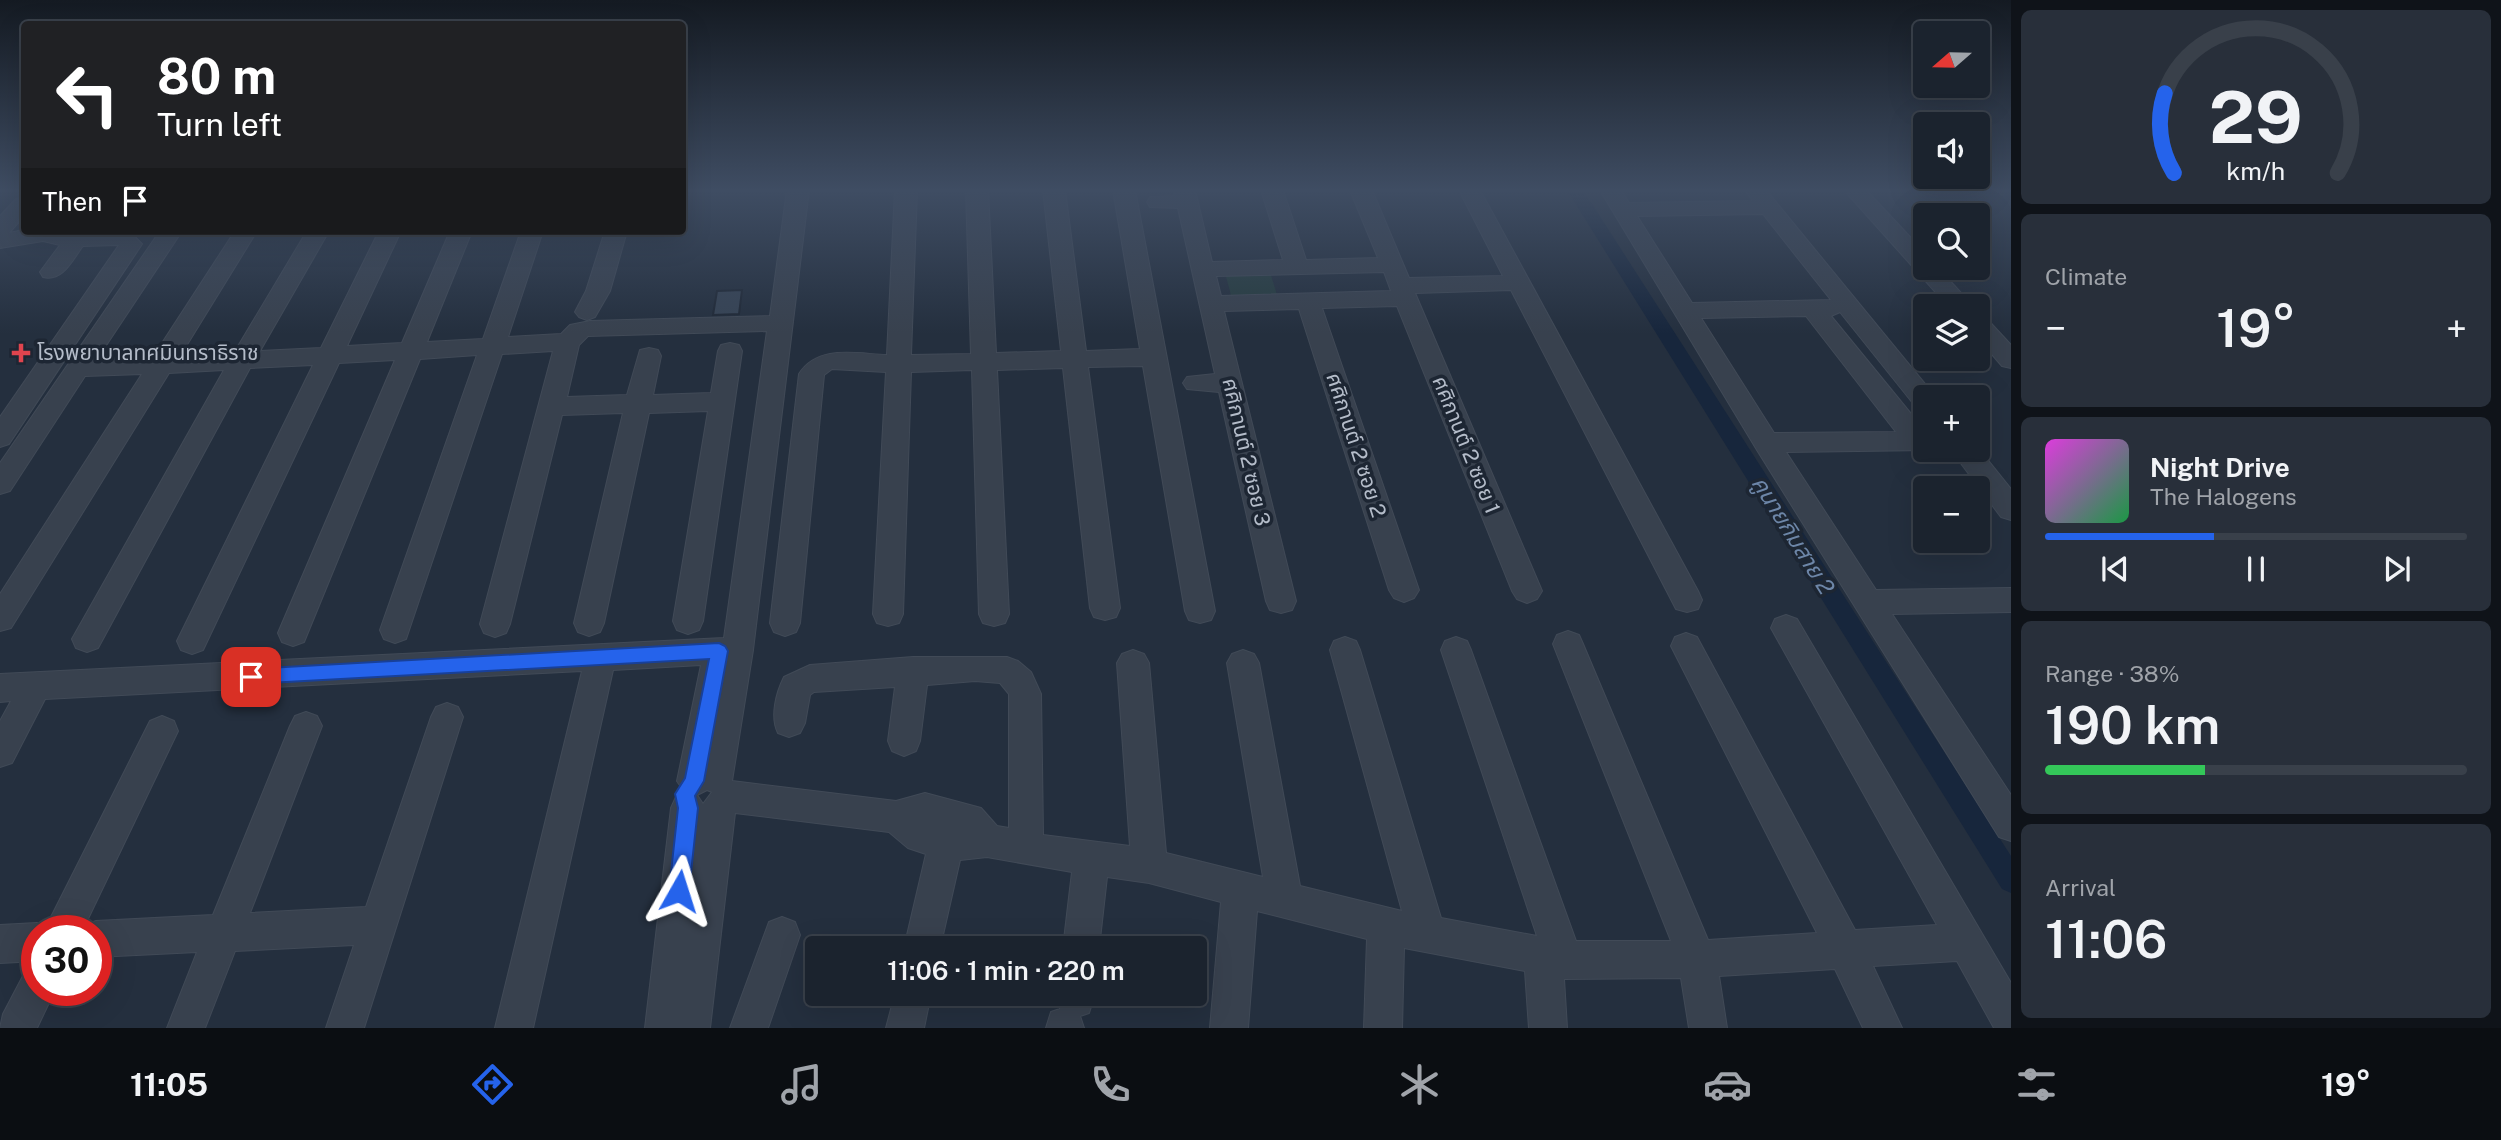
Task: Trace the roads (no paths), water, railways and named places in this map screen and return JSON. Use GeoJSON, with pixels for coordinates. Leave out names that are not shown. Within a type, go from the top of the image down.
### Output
{"type":"FeatureCollection","features":[{"type":"Feature","properties":{"kind":"street"},"geometry":{"type":"LineString","coordinates":[[0,437],[131,244],[123,238],[67,238]]}},
{"type":"Feature","properties":{"kind":"street"},"geometry":{"type":"LineString","coordinates":[[0,484],[166,238]]}},
{"type":"Feature","properties":{"kind":"street"},"geometry":{"type":"LineString","coordinates":[[0,619],[242,238]]}},
{"type":"Feature","properties":{"kind":"street"},"geometry":{"type":"LineString","coordinates":[[87,639],[242,360],[314,238]]}},
{"type":"Feature","properties":{"kind":"street"},"geometry":{"type":"LineString","coordinates":[[192,641],[387,238]]}},
{"type":"Feature","properties":{"kind":"street"},"geometry":{"type":"LineString","coordinates":[[293,633],[413,352],[458,238]]}},
{"type":"Feature","properties":{"kind":"street"},"geometry":{"type":"LineString","coordinates":[[395,630],[530,238]]}},
{"type":"Feature","properties":{"kind":"street"},"geometry":{"type":"LineString","coordinates":[[495,624],[551,406],[586,325],[614,238]]}},
{"type":"Feature","properties":{"kind":"street"},"geometry":{"type":"LineString","coordinates":[[664,1028],[709,794],[792,238]]}},
{"type":"Feature","properties":{"kind":"street"},"geometry":{"type":"LineString","coordinates":[[888,614],[904,238]]}},
{"type":"Feature","properties":{"kind":"street"},"geometry":{"type":"LineString","coordinates":[[979,238],[994,614]]}},
{"type":"Feature","properties":{"kind":"street"},"geometry":{"type":"LineString","coordinates":[[1060,238],[1105,608]]}},
{"type":"Feature","properties":{"kind":"street"},"geometry":{"type":"LineString","coordinates":[[1133,238],[1200,611]]}},
{"type":"Feature","properties":{"kind":"street","name":"ศศิกานต์ 2 ซอย 3"},"geometry":{"type":"LineString","coordinates":[[1196,238],[1281,601]]}},
{"type":"Feature","properties":{"kind":"street"},"geometry":{"type":"LineString","coordinates":[[1288,238],[1297,267]]}},
{"type":"Feature","properties":{"kind":"street","name":"ศศิกานต์ 2 ซอย 1"},"geometry":{"type":"LineString","coordinates":[[1382,238],[1527,591]]}},
{"type":"Feature","properties":{"kind":"street"},"geometry":{"type":"LineString","coordinates":[[1494,238],[1687,600]]}},
{"type":"Feature","properties":{"kind":"street"},"geometry":{"type":"LineString","coordinates":[[1641,238],[1766,443],[2008,817]]}},
{"type":"Feature","properties":{"kind":"street"},"geometry":{"type":"LineString","coordinates":[[1795,238],[1913,386]]}},
{"type":"Feature","properties":{"kind":"street"},"geometry":{"type":"LineString","coordinates":[[1898,238],[1913,254]]}},
{"type":"Feature","properties":{"kind":"street"},"geometry":{"type":"LineString","coordinates":[[51,272],[76,240]]}},
{"type":"Feature","properties":{"kind":"street"},"geometry":{"type":"LineString","coordinates":[[1203,269],[1297,267],[1399,281],[1515,279]]}},
{"type":"Feature","properties":{"kind":"street"},"geometry":{"type":"LineString","coordinates":[[1937,280],[1950,294]]}},
{"type":"Feature","properties":{"kind":"street"},"geometry":{"type":"LineString","coordinates":[[1211,304],[1308,301],[1399,281]]}},
{"type":"Feature","properties":{"kind":"street","name":"ศศิกานต์ 2 ซอย 2"},"geometry":{"type":"LineString","coordinates":[[1308,301],[1404,590]]}},
{"type":"Feature","properties":{"kind":"street"},"geometry":{"type":"LineString","coordinates":[[1812,308],[1913,431]]}},
{"type":"Feature","properties":{"kind":"street"},"geometry":{"type":"LineString","coordinates":[[1687,311],[1852,309]]}},
{"type":"Feature","properties":{"kind":"street"},"geometry":{"type":"LineString","coordinates":[[78,368],[493,346],[586,325],[783,313]]}},
{"type":"Feature","properties":{"kind":"street"},"geometry":{"type":"LineString","coordinates":[[1990,337],[2011,360]]}},
{"type":"Feature","properties":{"kind":"street"},"geometry":{"type":"LineString","coordinates":[[688,621],[730,351]]}},
{"type":"Feature","properties":{"kind":"street"},"geometry":{"type":"LineString","coordinates":[[589,623],[649,356]]}},
{"type":"Feature","properties":{"kind":"street"},"geometry":{"type":"LineString","coordinates":[[785,623],[812,374],[819,365],[831,361],[899,364],[985,363],[1154,357]]}},
{"type":"Feature","properties":{"kind":"street"},"geometry":{"type":"LineString","coordinates":[[1196,383],[1230,383]]}},
{"type":"Feature","properties":{"kind":"street"},"geometry":{"type":"LineString","coordinates":[[551,406],[722,402]]}},
{"type":"Feature","properties":{"kind":"street"},"geometry":{"type":"LineString","coordinates":[[1766,443],[1913,441]]}},
{"type":"Feature","properties":{"kind":"street"},"geometry":{"type":"LineString","coordinates":[[1974,462],[2011,509]]}},
{"type":"Feature","properties":{"kind":"street"},"geometry":{"type":"LineString","coordinates":[[1868,603],[2011,600]]}},
{"type":"Feature","properties":{"kind":"street"},"geometry":{"type":"LineString","coordinates":[[1786,628],[2011,1020]]}},
{"type":"Feature","properties":{"kind":"street"},"geometry":{"type":"LineString","coordinates":[[1568,644],[1728,1028]]}},
{"type":"Feature","properties":{"kind":"street"},"geometry":{"type":"LineString","coordinates":[[1686,646],[1846,951],[1883,1028]]}},
{"type":"Feature","properties":{"kind":"street"},"geometry":{"type":"LineString","coordinates":[[1345,650],[1427,933]]}},
{"type":"Feature","properties":{"kind":"street"},"geometry":{"type":"LineString","coordinates":[[1456,650],[1553,958],[1548,1028]]}},
{"type":"Feature","properties":{"kind":"street"},"geometry":{"type":"LineString","coordinates":[[0,688],[729,651]]}},
{"type":"Feature","properties":{"kind":"street"},"geometry":{"type":"LineString","coordinates":[[1133,663],[1149,866]]}},
{"type":"Feature","properties":{"kind":"street"},"geometry":{"type":"LineString","coordinates":[[1243,663],[1285,901]]}},
{"type":"Feature","properties":{"kind":"street"},"geometry":{"type":"LineString","coordinates":[[904,741],[913,670]]}},
{"type":"Feature","properties":{"kind":"street"},"geometry":{"type":"LineString","coordinates":[[789,723],[794,687],[800,682],[913,670],[1007,670],[1020,682],[1025,694],[1026,849]]}},
{"type":"Feature","properties":{"kind":"street"},"geometry":{"type":"LineString","coordinates":[[514,1028],[598,671]]}},
{"type":"Feature","properties":{"kind":"street"},"geometry":{"type":"LineString","coordinates":[[0,752],[35,688]]}},
{"type":"Feature","properties":{"kind":"street"},"geometry":{"type":"LineString","coordinates":[[345,1028],[447,717]]}},
{"type":"Feature","properties":{"kind":"street"},"geometry":{"type":"LineString","coordinates":[[186,1028],[306,726]]}},
{"type":"Feature","properties":{"kind":"street"},"geometry":{"type":"LineString","coordinates":[[71,915],[162,731]]}},
{"type":"Feature","properties":{"kind":"street"},"geometry":{"type":"LineString","coordinates":[[709,794],[896,817],[925,809],[969,818],[987,840]]}},
{"type":"Feature","properties":{"kind":"street"},"geometry":{"type":"LineString","coordinates":[[691,1028],[709,794]]}},
{"type":"Feature","properties":{"kind":"street"},"geometry":{"type":"LineString","coordinates":[[896,817],[920,836],[962,844],[987,840],[1026,849],[1149,866],[1386,926],[1553,958],[1698,959],[1965,942]]}},
{"type":"Feature","properties":{"kind":"street"},"geometry":{"type":"LineString","coordinates":[[925,936],[947,840]]}},
{"type":"Feature","properties":{"kind":"street"},"geometry":{"type":"LineString","coordinates":[[1082,936],[1092,858]]}},
{"type":"Feature","properties":{"kind":"street"},"geometry":{"type":"LineString","coordinates":[[1228,1028],[1240,891]]}},
{"type":"Feature","properties":{"kind":"street"},"geometry":{"type":"LineString","coordinates":[[112,938],[379,926]]}},
{"type":"Feature","properties":{"kind":"street"},"geometry":{"type":"LineString","coordinates":[[1383,1028],[1386,926]]}},
{"type":"Feature","properties":{"kind":"street"},"geometry":{"type":"LineString","coordinates":[[749,1028],[782,935]]}},
{"type":"Feature","properties":{"kind":"street"},"geometry":{"type":"LineString","coordinates":[[0,944],[21,943]]}},
{"type":"Feature","properties":{"kind":"street"},"geometry":{"type":"LineString","coordinates":[[1698,959],[1708,1028]]}},
{"type":"Feature","properties":{"kind":"street"},"geometry":{"type":"LineString","coordinates":[[18,1028],[28,1006]]}},
{"type":"Feature","properties":{"kind":"waterway","name":"คูนายกิมสาย 2"},"geometry":{"type":"LineString","coordinates":[[1605,238],[2011,880]]}},
{"type":"Feature","properties":{"kind":"place","name":"โรงพยาบาลทศมินทราธิราช"},"geometry":{"type":"Point","coordinates":[21,353]}}]}
